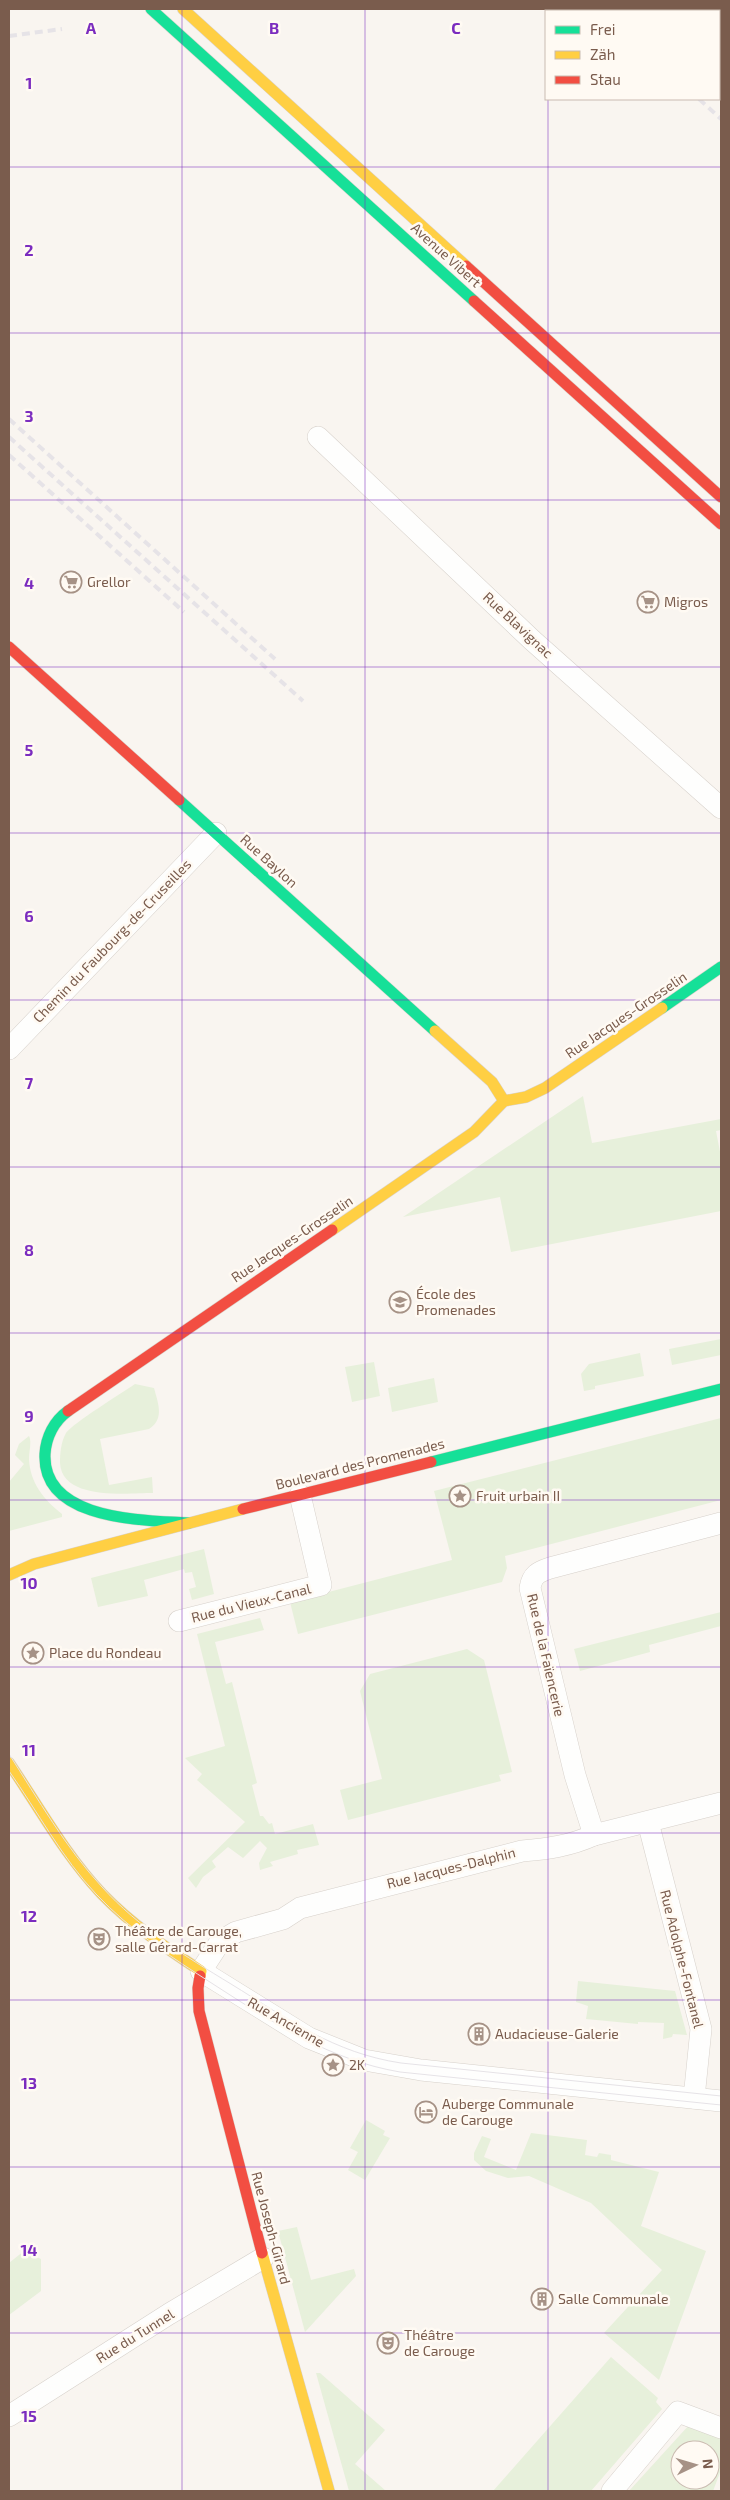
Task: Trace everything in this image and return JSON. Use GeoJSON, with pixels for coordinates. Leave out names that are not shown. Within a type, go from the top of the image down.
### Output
{"type":"FeatureCollection","features":[{"type":"Feature","properties":{"kind":"main road","name":"Avenue Vibert"},"geometry":{"type":"LineString","coordinates":[[151,9],[721,524]]}},
{"type":"Feature","properties":{"kind":"main road","name":"Avenue Vibert"},"geometry":{"type":"LineString","coordinates":[[182,9],[721,497]]}},
{"type":"Feature","properties":{"kind":"main road","name":"Rue Baylon"},"geometry":{"type":"LineString","coordinates":[[9,647],[484,1076],[504,1101]]}},
{"type":"Feature","properties":{"kind":"main road","name":"Rue Jacques-Grosselin"},"geometry":{"type":"LineString","coordinates":[[189,1523],[109,1515],[79,1507],[66,1499],[53,1485],[45,1460],[50,1432],[66,1412],[474,1132],[504,1101],[526,1097],[545,1088],[721,967]]}},
{"type":"Feature","properties":{"kind":"main road","name":"Boulevard des Promenades"},"geometry":{"type":"LineString","coordinates":[[9,1575],[34,1564],[189,1523],[721,1389]]}},
{"type":"Feature","properties":{"kind":"main road"},"geometry":{"type":"LineString","coordinates":[[9,1564],[34,1564]]}},
{"type":"Feature","properties":{"kind":"main road","name":"Rue Ancienne"},"geometry":{"type":"LineString","coordinates":[[9,1762],[75,1861],[100,1892],[136,1926],[201,1971]]}},
{"type":"Feature","properties":{"kind":"main road","name":"Rue Joseph-Girard"},"geometry":{"type":"LineString","coordinates":[[201,1971],[198,1988],[199,2011],[263,2258],[329,2491]]}},
{"type":"Feature","properties":{"kind":"street","name":"Rue Blavignac"},"geometry":{"type":"LineString","coordinates":[[318,437],[532,640],[721,808]]}},
{"type":"Feature","properties":{"kind":"street","name":"Chemin du Faubourg-de-Cruseilles"},"geometry":{"type":"LineString","coordinates":[[9,1049],[216,833]]}},
{"type":"Feature","properties":{"kind":"street","name":"Rue du Vieux-Canal"},"geometry":{"type":"LineString","coordinates":[[179,1621],[321,1585],[300,1495]]}},
{"type":"Feature","properties":{"kind":"street","name":"Rue de la Faïencerie"},"geometry":{"type":"LineString","coordinates":[[594,1835],[565,1736],[530,1588],[531,1579],[536,1574],[550,1568],[721,1523]]}},
{"type":"Feature","properties":{"kind":"street","name":"Rue Jacques-Dalphin"},"geometry":{"type":"LineString","coordinates":[[201,1971],[218,1945],[226,1938],[236,1932],[283,1919],[300,1908],[522,1850],[549,1849],[572,1844],[594,1835],[721,1803]]}},
{"type":"Feature","properties":{"kind":"street","name":"Rue Adolphe-Fontanel"},"geometry":{"type":"LineString","coordinates":[[648,1822],[701,2029],[694,2098]]}},
{"type":"Feature","properties":{"kind":"street","name":"Rue Ancienne"},"geometry":{"type":"LineString","coordinates":[[201,1971],[309,2038],[364,2060],[421,2070],[721,2101]]}},
{"type":"Feature","properties":{"kind":"street","name":"Rue du Tunnel"},"geometry":{"type":"LineString","coordinates":[[9,2416],[169,2314],[263,2258]]}},
{"type":"Feature","properties":{"kind":"street"},"geometry":{"type":"LineString","coordinates":[[612,2491],[678,2412],[721,2428]]}},
{"type":"Feature","properties":{"kind":"green space"},"geometry":{"type":"Polygon","coordinates":[[[583,1096],[592,1143],[721,1119],[721,1130],[716,1131],[721,1157],[721,1211],[511,1252],[500,1197],[403,1217],[583,1096]]]}},
{"type":"Feature","properties":{"kind":"green space"},"geometry":{"type":"Polygon","coordinates":[[[721,1339],[721,1355],[672,1365],[669,1349],[721,1339]]]}},
{"type":"Feature","properties":{"kind":"green space"},"geometry":{"type":"Polygon","coordinates":[[[640,1353],[644,1376],[595,1386],[595,1389],[584,1391],[581,1374],[589,1364],[640,1353]]]}},
{"type":"Feature","properties":{"kind":"green space"},"geometry":{"type":"Polygon","coordinates":[[[374,1362],[380,1396],[352,1402],[345,1367],[374,1362]]]}},
{"type":"Feature","properties":{"kind":"green space"},"geometry":{"type":"Polygon","coordinates":[[[434,1378],[438,1402],[392,1412],[388,1388],[434,1378]]]}},
{"type":"Feature","properties":{"kind":"green space"},"geometry":{"type":"Polygon","coordinates":[[[135,1384],[154,1388],[159,1416],[154,1425],[149,1429],[100,1439],[109,1485],[152,1477],[153,1493],[113,1494],[84,1489],[72,1484],[64,1475],[60,1463],[61,1448],[66,1433],[87,1415],[135,1384]]]}},
{"type":"Feature","properties":{"kind":"green space"},"geometry":{"type":"Polygon","coordinates":[[[721,1418],[721,1500],[505,1556],[507,1568],[502,1582],[298,1634],[290,1602],[452,1560],[434,1491],[721,1418]]]}},
{"type":"Feature","properties":{"kind":"green space"},"geometry":{"type":"Polygon","coordinates":[[[29,1436],[29,1459],[32,1476],[44,1497],[62,1514],[62,1517],[9,1531],[9,1482],[24,1464],[15,1455],[19,1444],[29,1436]]]}},
{"type":"Feature","properties":{"kind":"green space"},"geometry":{"type":"Polygon","coordinates":[[[204,1549],[214,1594],[192,1600],[189,1589],[196,1587],[192,1572],[185,1573],[184,1569],[144,1580],[148,1596],[98,1607],[91,1578],[204,1549]]]}},
{"type":"Feature","properties":{"kind":"green space"},"geometry":{"type":"Polygon","coordinates":[[[721,1612],[721,1626],[649,1645],[650,1652],[580,1671],[574,1649],[721,1612]]]}},
{"type":"Feature","properties":{"kind":"green space"},"geometry":{"type":"Polygon","coordinates":[[[260,1618],[264,1630],[215,1642],[226,1684],[232,1682],[257,1783],[252,1785],[260,1816],[263,1816],[269,1824],[272,1823],[275,1834],[313,1824],[319,1845],[297,1850],[298,1854],[270,1862],[273,1866],[260,1870],[259,1863],[267,1848],[260,1841],[243,1858],[228,1847],[212,1861],[216,1867],[203,1877],[196,1888],[188,1878],[245,1822],[197,1780],[202,1774],[185,1758],[225,1746],[197,1634],[260,1618]]]}},
{"type":"Feature","properties":{"kind":"green space"},"geometry":{"type":"Polygon","coordinates":[[[467,1649],[484,1660],[512,1772],[499,1775],[501,1781],[348,1820],[340,1790],[382,1779],[360,1691],[370,1674],[467,1649]]]}},
{"type":"Feature","properties":{"kind":"green space"},"geometry":{"type":"Polygon","coordinates":[[[578,1981],[675,1991],[687,2035],[673,2034],[672,2037],[663,2039],[664,2023],[638,2022],[638,2024],[586,2019],[588,2006],[576,2002],[578,1981]]]}},
{"type":"Feature","properties":{"kind":"green space"},"geometry":{"type":"Polygon","coordinates":[[[366,2120],[385,2131],[383,2135],[390,2138],[365,2180],[348,2170],[358,2152],[350,2148],[366,2120]]]}},
{"type":"Feature","properties":{"kind":"green space"},"geometry":{"type":"Polygon","coordinates":[[[531,2133],[587,2140],[585,2155],[597,2157],[599,2153],[611,2155],[611,2160],[659,2172],[641,2226],[706,2251],[659,2380],[604,2333],[662,2270],[591,2203],[529,2176],[508,2178],[486,2171],[474,2160],[474,2153],[482,2136],[491,2139],[484,2157],[516,2170],[531,2133]]]}},
{"type":"Feature","properties":{"kind":"green space"},"geometry":{"type":"Polygon","coordinates":[[[297,2227],[311,2280],[354,2269],[356,2276],[305,2332],[278,2231],[297,2227]]]}},
{"type":"Feature","properties":{"kind":"green space"},"geometry":{"type":"Polygon","coordinates":[[[24,2251],[41,2259],[41,2291],[9,2315],[9,2263],[24,2251]]]}},
{"type":"Feature","properties":{"kind":"green space"},"geometry":{"type":"Polygon","coordinates":[[[611,2357],[658,2398],[656,2402],[662,2409],[591,2491],[493,2491],[611,2357]]]}},
{"type":"Feature","properties":{"kind":"green space"},"geometry":{"type":"Polygon","coordinates":[[[316,2373],[320,2373],[385,2430],[355,2464],[386,2491],[349,2491],[316,2373]]]}},
{"type":"Feature","properties":{"kind":"green space"},"geometry":{"type":"Polygon","coordinates":[[[690,2424],[721,2435],[720,2473],[720,2440],[675,2440],[690,2424]]]}},
{"type":"Feature","properties":{"kind":"green space"},"geometry":{"type":"Polygon","coordinates":[[[670,2446],[670,2490],[713,2491],[629,2491],[670,2446]]]}},
{"type":"Feature","properties":{"kind":"tram line"},"geometry":{"type":"LineString","coordinates":[[9,1754],[76,1856],[102,1887],[131,1916],[197,1963],[312,2033],[354,2051],[401,2063],[721,2096]]}},
{"type":"Feature","properties":{"kind":"tram line"},"geometry":{"type":"LineString","coordinates":[[9,1771],[72,1865],[96,1894],[123,1920],[167,1953],[235,1998],[279,2025],[325,2049],[349,2059],[400,2072],[721,2105]]}},
{"type":"Feature","properties":{"kind":"railway"},"geometry":{"type":"LineString","coordinates":[[9,36],[62,29]]}},
{"type":"Feature","properties":{"kind":"railway"},"geometry":{"type":"LineString","coordinates":[[700,100],[721,119]]}},
{"type":"Feature","properties":{"kind":"railway"},"geometry":{"type":"LineString","coordinates":[[9,419],[275,659]]}},
{"type":"Feature","properties":{"kind":"railway"},"geometry":{"type":"LineString","coordinates":[[9,437],[303,701]]}},
{"type":"Feature","properties":{"kind":"railway"},"geometry":{"type":"LineString","coordinates":[[9,455],[184,612]]}},
{"type":"Feature","properties":{"kind":"traffic: fast"},"geometry":{"type":"LineString","coordinates":[[151,9],[474,301]]}},
{"type":"Feature","properties":{"kind":"traffic: fast"},"geometry":{"type":"LineString","coordinates":[[179,800],[435,1031]]}},
{"type":"Feature","properties":{"kind":"traffic: fast"},"geometry":{"type":"LineString","coordinates":[[662,1008],[721,967]]}},
{"type":"Feature","properties":{"kind":"traffic: fast"},"geometry":{"type":"LineString","coordinates":[[431,1462],[721,1389]]}},
{"type":"Feature","properties":{"kind":"traffic: fast"},"geometry":{"type":"LineString","coordinates":[[68,1411],[52,1430],[45,1454],[48,1476],[60,1493],[77,1504],[123,1518],[189,1523]]}},
{"type":"Feature","properties":{"kind":"traffic: slow"},"geometry":{"type":"LineString","coordinates":[[183,9],[466,266]]}},
{"type":"Feature","properties":{"kind":"traffic: slow"},"geometry":{"type":"LineString","coordinates":[[332,1230],[474,1132],[504,1101],[526,1097],[545,1088],[662,1008]]}},
{"type":"Feature","properties":{"kind":"traffic: slow"},"geometry":{"type":"LineString","coordinates":[[435,1031],[492,1082],[504,1101]]}},
{"type":"Feature","properties":{"kind":"traffic: slow"},"geometry":{"type":"LineString","coordinates":[[9,1575],[34,1564],[243,1509]]}},
{"type":"Feature","properties":{"kind":"traffic: slow"},"geometry":{"type":"LineString","coordinates":[[9,1763],[64,1847],[102,1894],[137,1925],[201,1971],[200,1976]]}},
{"type":"Feature","properties":{"kind":"traffic: slow"},"geometry":{"type":"LineString","coordinates":[[262,2253],[329,2491]]}},
{"type":"Feature","properties":{"kind":"traffic: jam"},"geometry":{"type":"LineString","coordinates":[[466,266],[721,497]]}},
{"type":"Feature","properties":{"kind":"traffic: jam"},"geometry":{"type":"LineString","coordinates":[[474,301],[721,524]]}},
{"type":"Feature","properties":{"kind":"traffic: jam"},"geometry":{"type":"LineString","coordinates":[[9,647],[179,800]]}},
{"type":"Feature","properties":{"kind":"traffic: jam"},"geometry":{"type":"LineString","coordinates":[[68,1411],[332,1230]]}},
{"type":"Feature","properties":{"kind":"traffic: jam"},"geometry":{"type":"LineString","coordinates":[[243,1509],[431,1462]]}},
{"type":"Feature","properties":{"kind":"traffic: jam"},"geometry":{"type":"LineString","coordinates":[[200,1976],[198,1988],[199,2011],[262,2253]]}},
{"type":"Feature","properties":{"kind":"place","name":"Grellor"},"geometry":{"type":"Point","coordinates":[71,582]}},
{"type":"Feature","properties":{"kind":"place","name":"Migros"},"geometry":{"type":"Point","coordinates":[648,602]}},
{"type":"Feature","properties":{"kind":"place","name":"École des Promenades"},"geometry":{"type":"Point","coordinates":[400,1302]}},
{"type":"Feature","properties":{"kind":"place","name":"Fruit urbain II"},"geometry":{"type":"Point","coordinates":[460,1496]}},
{"type":"Feature","properties":{"kind":"place","name":"Place du Rondeau"},"geometry":{"type":"Point","coordinates":[33,1653]}},
{"type":"Feature","properties":{"kind":"place","name":"Théâtre de Carouge, salle Gérard-Carrat"},"geometry":{"type":"Point","coordinates":[99,1939]}},
{"type":"Feature","properties":{"kind":"place","name":"Audacieuse-Galerie"},"geometry":{"type":"Point","coordinates":[479,2034]}},
{"type":"Feature","properties":{"kind":"place","name":"2K"},"geometry":{"type":"Point","coordinates":[333,2065]}},
{"type":"Feature","properties":{"kind":"place","name":"Auberge Communale de Carouge"},"geometry":{"type":"Point","coordinates":[426,2112]}},
{"type":"Feature","properties":{"kind":"place","name":"Salle Communale"},"geometry":{"type":"Point","coordinates":[542,2299]}},
{"type":"Feature","properties":{"kind":"place","name":"Théâtre de Carouge"},"geometry":{"type":"Point","coordinates":[388,2343]}}]}
